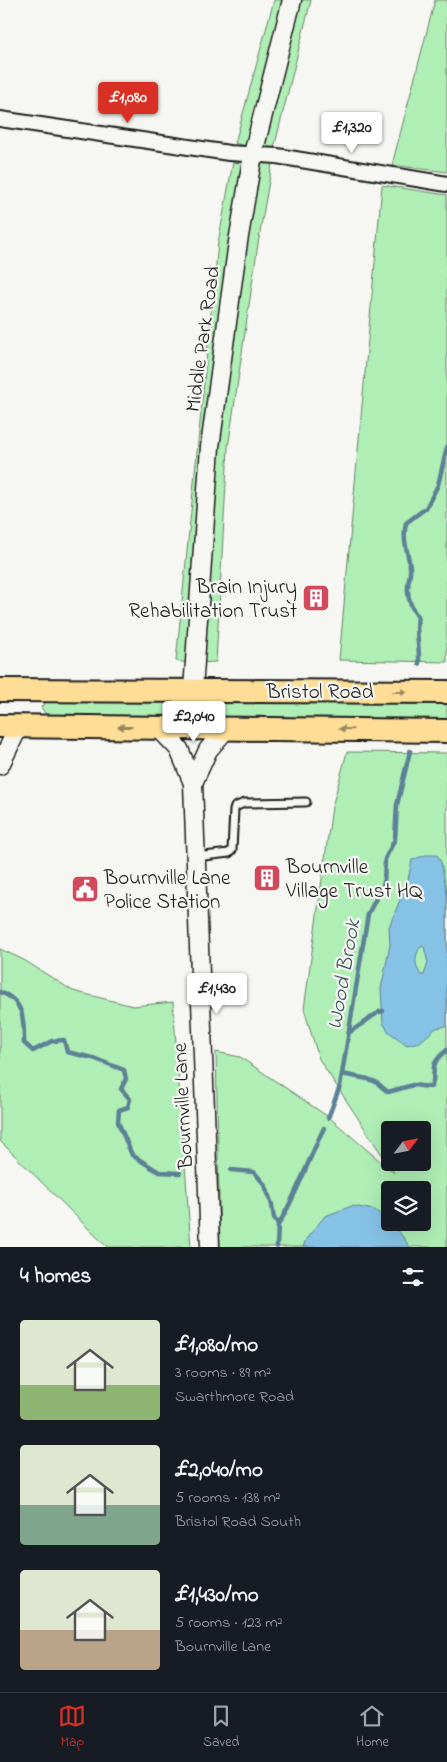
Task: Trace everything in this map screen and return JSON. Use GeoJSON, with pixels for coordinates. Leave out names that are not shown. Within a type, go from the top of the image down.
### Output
{"type":"FeatureCollection","features":[{"type":"Feature","properties":{"kind":"highway","name":"Bristol Road"},"geometry":{"type":"LineString","coordinates":[[8,690],[447,692]]}},
{"type":"Feature","properties":{"kind":"highway"},"geometry":{"type":"LineString","coordinates":[[8,690],[21,698],[23,708],[10,726]]}},
{"type":"Feature","properties":{"kind":"highway"},"geometry":{"type":"LineString","coordinates":[[43,726],[34,708],[44,690]]}},
{"type":"Feature","properties":{"kind":"highway","name":"Bristol Road"},"geometry":{"type":"LineString","coordinates":[[10,726],[447,730]]}},
{"type":"Feature","properties":{"kind":"street","name":"Middle Park Road"},"geometry":{"type":"LineString","coordinates":[[193,690],[210,447],[238,242],[252,154],[292,0]]}},
{"type":"Feature","properties":{"kind":"street"},"geometry":{"type":"LineString","coordinates":[[0,119],[160,144],[229,153],[277,156],[447,184]]}},
{"type":"Feature","properties":{"kind":"street"},"geometry":{"type":"LineString","coordinates":[[0,765],[13,742],[10,726]]}},
{"type":"Feature","properties":{"kind":"street","name":"Bournville Lane"},"geometry":{"type":"LineString","coordinates":[[158,727],[179,749],[193,783],[210,1247]]}},
{"type":"Feature","properties":{"kind":"street","name":"Bournville Lane"},"geometry":{"type":"LineString","coordinates":[[193,783],[218,728]]}},
{"type":"Feature","properties":{"kind":"lane"},"geometry":{"type":"LineString","coordinates":[[196,857],[229,853],[232,850],[234,810],[238,805],[244,803],[306,802]]}},
{"type":"Feature","properties":{"kind":"green space"},"geometry":{"type":"Polygon","coordinates":[[[274,0],[287,0],[251,148],[235,143],[274,0]]]}},
{"type":"Feature","properties":{"kind":"green space"},"geometry":{"type":"Polygon","coordinates":[[[299,0],[311,0],[274,148],[263,147],[299,0]]]}},
{"type":"Feature","properties":{"kind":"green space"},"geometry":{"type":"Polygon","coordinates":[[[435,0],[447,0],[447,172],[392,165],[435,0]]]}},
{"type":"Feature","properties":{"kind":"green space"},"geometry":{"type":"Polygon","coordinates":[[[233,162],[249,162],[189,663],[176,661],[218,243],[233,162]]]}},
{"type":"Feature","properties":{"kind":"green space"},"geometry":{"type":"Polygon","coordinates":[[[255,162],[272,164],[258,244],[228,448],[216,662],[198,663],[217,438],[255,162]]]}},
{"type":"Feature","properties":{"kind":"green space"},"geometry":{"type":"Polygon","coordinates":[[[382,185],[447,195],[447,662],[339,660],[382,185]]]}},
{"type":"Feature","properties":{"kind":"green space"},"geometry":{"type":"Polygon","coordinates":[[[50,698],[447,698],[447,725],[47,716],[41,707],[50,698]]]}},
{"type":"Feature","properties":{"kind":"green space"},"geometry":{"type":"Polygon","coordinates":[[[347,752],[447,753],[447,1247],[220,1247],[216,1052],[240,1057],[330,1118],[381,1162],[381,1171],[392,1171],[394,1173],[393,1171],[431,1171],[431,1121],[381,1121],[381,1153],[319,1059],[304,1009],[332,807],[347,752]]]}},
{"type":"Feature","properties":{"kind":"green space"},"geometry":{"type":"Polygon","coordinates":[[[0,949],[24,960],[73,991],[133,1006],[173,1002],[191,1247],[107,1247],[0,1141],[0,949]]]}},
{"type":"Feature","properties":{"kind":"water"},"geometry":{"type":"Polygon","coordinates":[[[426,855],[437,855],[441,862],[447,894],[447,1026],[436,1028],[420,1042],[407,1045],[389,1032],[383,1023],[381,989],[390,945],[389,927],[408,880],[412,860],[426,855]],[[422,946],[417,952],[416,960],[417,968],[421,975],[424,975],[428,963],[424,947],[422,946]]]}},
{"type":"Feature","properties":{"kind":"water"},"geometry":{"type":"Polygon","coordinates":[[[352,1206],[375,1210],[381,1215],[381,1231],[399,1231],[410,1247],[303,1247],[306,1239],[325,1216],[352,1206]]]}},
{"type":"Feature","properties":{"kind":"waterway","name":"Wood Brook"},"geometry":{"type":"LineString","coordinates":[[419,664],[418,617],[408,595],[410,570],[405,529],[406,523],[426,508],[438,485],[447,447]]}},
{"type":"Feature","properties":{"kind":"waterway","name":"Wood Brook"},"geometry":{"type":"LineString","coordinates":[[328,1118],[340,1086],[368,914],[384,883],[385,859],[395,839],[397,805],[410,751]]}},
{"type":"Feature","properties":{"kind":"waterway"},"geometry":{"type":"LineString","coordinates":[[0,992],[8,996],[19,1006],[24,1027],[24,1043],[33,1051],[52,1041],[64,1040],[67,1052],[93,1058],[124,1070],[126,1079],[121,1089],[130,1099],[128,1107],[119,1110],[118,1122],[132,1155],[159,1172],[180,1173]]}},
{"type":"Feature","properties":{"kind":"waterway"},"geometry":{"type":"LineString","coordinates":[[379,1012],[383,1011]]}},
{"type":"Feature","properties":{"kind":"waterway"},"geometry":{"type":"LineString","coordinates":[[350,1032],[376,1014]]}},
{"type":"Feature","properties":{"kind":"waterway"},"geometry":{"type":"LineString","coordinates":[[342,1074],[376,1082],[388,1092],[413,1085],[430,1087],[432,1086],[435,1064],[447,1050]]}},
{"type":"Feature","properties":{"kind":"waterway","name":"Wood Brook"},"geometry":{"type":"LineString","coordinates":[[278,1225],[291,1202],[324,1128]]}},
{"type":"Feature","properties":{"kind":"waterway"},"geometry":{"type":"LineString","coordinates":[[231,1170],[254,1172],[265,1185],[274,1218],[278,1225],[277,1247]]}},
{"type":"Feature","properties":{"kind":"place","name":"Brain Injury Rehabilitation Trust"},"geometry":{"type":"Point","coordinates":[316,598]}},
{"type":"Feature","properties":{"kind":"place","name":"Bournville Village Trust HQ"},"geometry":{"type":"Point","coordinates":[267,878]}},
{"type":"Feature","properties":{"kind":"place","name":"Bournville Lane Police Station"},"geometry":{"type":"Point","coordinates":[85,889]}}]}
